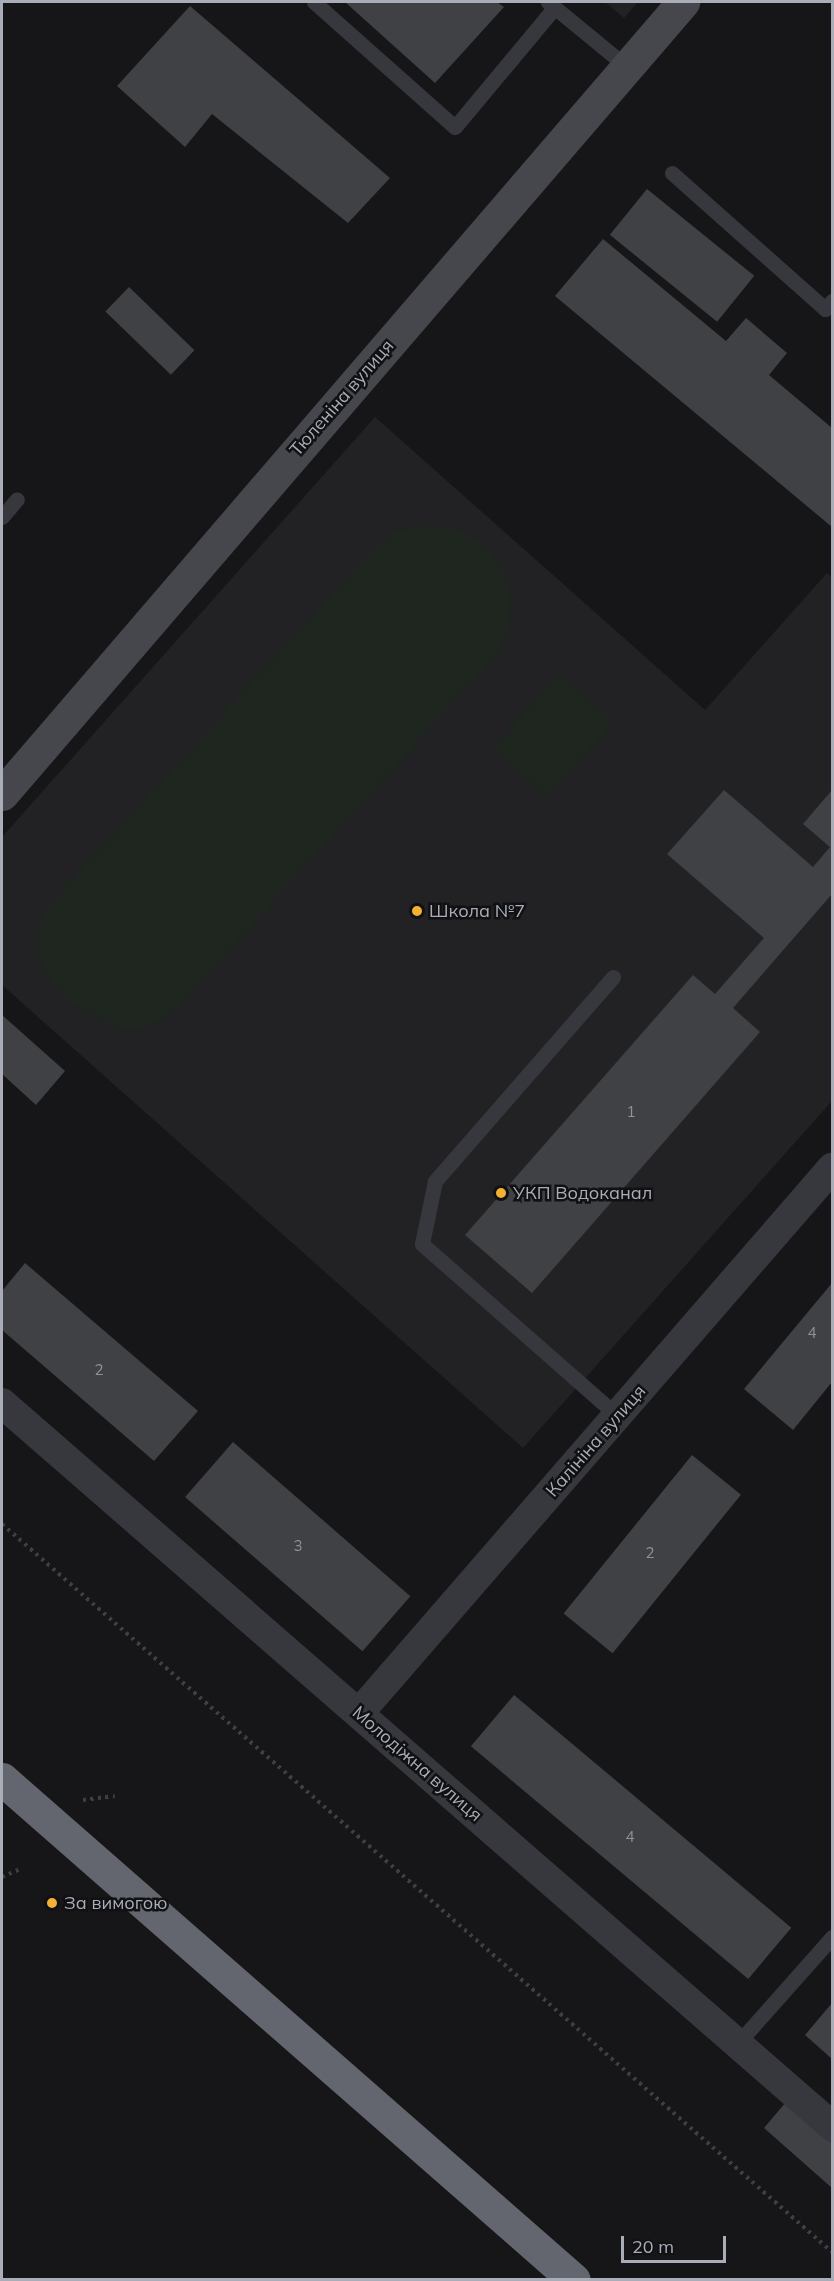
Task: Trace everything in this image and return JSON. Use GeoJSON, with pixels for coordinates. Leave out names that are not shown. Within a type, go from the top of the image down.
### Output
{"type":"FeatureCollection","features":[{"type":"Feature","properties":{"kind":"highway"},"geometry":{"type":"LineString","coordinates":[[2,1779],[574,2280]]}},
{"type":"Feature","properties":{"kind":"street","name":"Тюленіна вулиця"},"geometry":{"type":"LineString","coordinates":[[2,794],[683,2]]}},
{"type":"Feature","properties":{"kind":"street","name":"Калініна вулиця"},"geometry":{"type":"LineString","coordinates":[[359,1713],[832,1168]]}},
{"type":"Feature","properties":{"kind":"street","name":"Молодіжна вулиця"},"geometry":{"type":"LineString","coordinates":[[2,1403],[832,2126]]}},
{"type":"Feature","properties":{"kind":"lane"},"geometry":{"type":"LineString","coordinates":[[314,2],[455,127],[551,5],[627,67]]}},
{"type":"Feature","properties":{"kind":"lane"},"geometry":{"type":"LineString","coordinates":[[672,173],[825,309],[832,301]]}},
{"type":"Feature","properties":{"kind":"lane"},"geometry":{"type":"LineString","coordinates":[[2,517],[17,499]]}},
{"type":"Feature","properties":{"kind":"lane"},"geometry":{"type":"LineString","coordinates":[[613,977],[435,1181],[422,1244],[618,1416]]}},
{"type":"Feature","properties":{"kind":"lane"},"geometry":{"type":"LineString","coordinates":[[738,2043],[832,1937]]}},
{"type":"Feature","properties":{"kind":"path"},"geometry":{"type":"LineString","coordinates":[[2,1524],[832,2252]]}},
{"type":"Feature","properties":{"kind":"path"},"geometry":{"type":"LineString","coordinates":[[83,1800],[115,1796]]}},
{"type":"Feature","properties":{"kind":"path"},"geometry":{"type":"LineString","coordinates":[[2,1877],[21,1868]]}},
{"type":"Feature","properties":{"kind":"shaded area"},"geometry":{"type":"Polygon","coordinates":[[[605,2],[638,2],[624,18],[605,2]]]}},
{"type":"Feature","properties":{"kind":"shaded area","name":"Школа №7"},"geometry":{"type":"Polygon","coordinates":[[[375,417],[705,710],[827,573],[832,578],[832,1101],[523,1448],[2,985],[2,837],[375,417]]]}},
{"type":"Feature","properties":{"kind":"shaded area"},"geometry":{"type":"Polygon","coordinates":[[[425,525],[455,529],[485,545],[503,569],[511,596],[510,625],[500,651],[172,1014],[146,1027],[120,1030],[70,1003],[50,982],[39,956],[38,929],[49,905],[374,548],[397,531],[425,525]]]}},
{"type":"Feature","properties":{"kind":"shaded area"},"geometry":{"type":"Polygon","coordinates":[[[559,673],[614,721],[548,797],[493,749],[559,673]]]}},
{"type":"Feature","properties":{"kind":"building"},"geometry":{"type":"Polygon","coordinates":[[[345,2],[497,2],[504,7],[435,83],[345,2]]]}},
{"type":"Feature","properties":{"kind":"building"},"geometry":{"type":"Polygon","coordinates":[[[190,6],[390,178],[348,223],[212,114],[185,147],[117,86],[190,6]]]}},
{"type":"Feature","properties":{"kind":"building"},"geometry":{"type":"Polygon","coordinates":[[[647,189],[754,276],[717,322],[610,235],[647,189]]]}},
{"type":"Feature","properties":{"kind":"building"},"geometry":{"type":"Polygon","coordinates":[[[603,239],[726,341],[746,318],[787,353],[769,375],[832,428],[832,527],[555,296],[603,239]]]}},
{"type":"Feature","properties":{"kind":"building"},"geometry":{"type":"Polygon","coordinates":[[[129,287],[194,350],[171,375],[105,311],[129,287]]]}},
{"type":"Feature","properties":{"kind":"building"},"geometry":{"type":"Polygon","coordinates":[[[724,790],[813,867],[830,847],[803,824],[832,790],[832,894],[733,1008],[760,1032],[532,1293],[465,1235],[693,975],[715,994],[764,938],[667,854],[724,790]]]}},
{"type":"Feature","properties":{"kind":"building"},"geometry":{"type":"Polygon","coordinates":[[[2,1015],[65,1071],[36,1105],[2,1074],[2,1015]]]}},
{"type":"Feature","properties":{"kind":"building"},"geometry":{"type":"Polygon","coordinates":[[[25,1263],[198,1411],[154,1461],[2,1330],[2,1291],[25,1263]]]}},
{"type":"Feature","properties":{"kind":"building"},"geometry":{"type":"Polygon","coordinates":[[[832,1283],[832,1382],[793,1430],[744,1389],[832,1283]]]}},
{"type":"Feature","properties":{"kind":"building"},"geometry":{"type":"Polygon","coordinates":[[[233,1442],[410,1596],[362,1651],[185,1497],[233,1442]]]}},
{"type":"Feature","properties":{"kind":"building"},"geometry":{"type":"Polygon","coordinates":[[[692,1455],[741,1495],[613,1653],[564,1614],[692,1455]]]}},
{"type":"Feature","properties":{"kind":"building"},"geometry":{"type":"Polygon","coordinates":[[[514,1695],[791,1928],[748,1979],[471,1746],[514,1695]]]}},
{"type":"Feature","properties":{"kind":"building"},"geometry":{"type":"Polygon","coordinates":[[[832,2003],[832,2059],[805,2035],[832,2003]]]}},
{"type":"Feature","properties":{"kind":"building"},"geometry":{"type":"Polygon","coordinates":[[[786,2102],[832,2143],[832,2188],[764,2128],[786,2102]]]}},
{"type":"Feature","properties":{"kind":"place","name":"Школа №7"},"geometry":{"type":"Point","coordinates":[417,911]}},
{"type":"Feature","properties":{"kind":"place","name":"УКП Водоканал"},"geometry":{"type":"Point","coordinates":[501,1193]}},
{"type":"Feature","properties":{"kind":"place","name":"За вимогою"},"geometry":{"type":"Point","coordinates":[52,1903]}}]}
